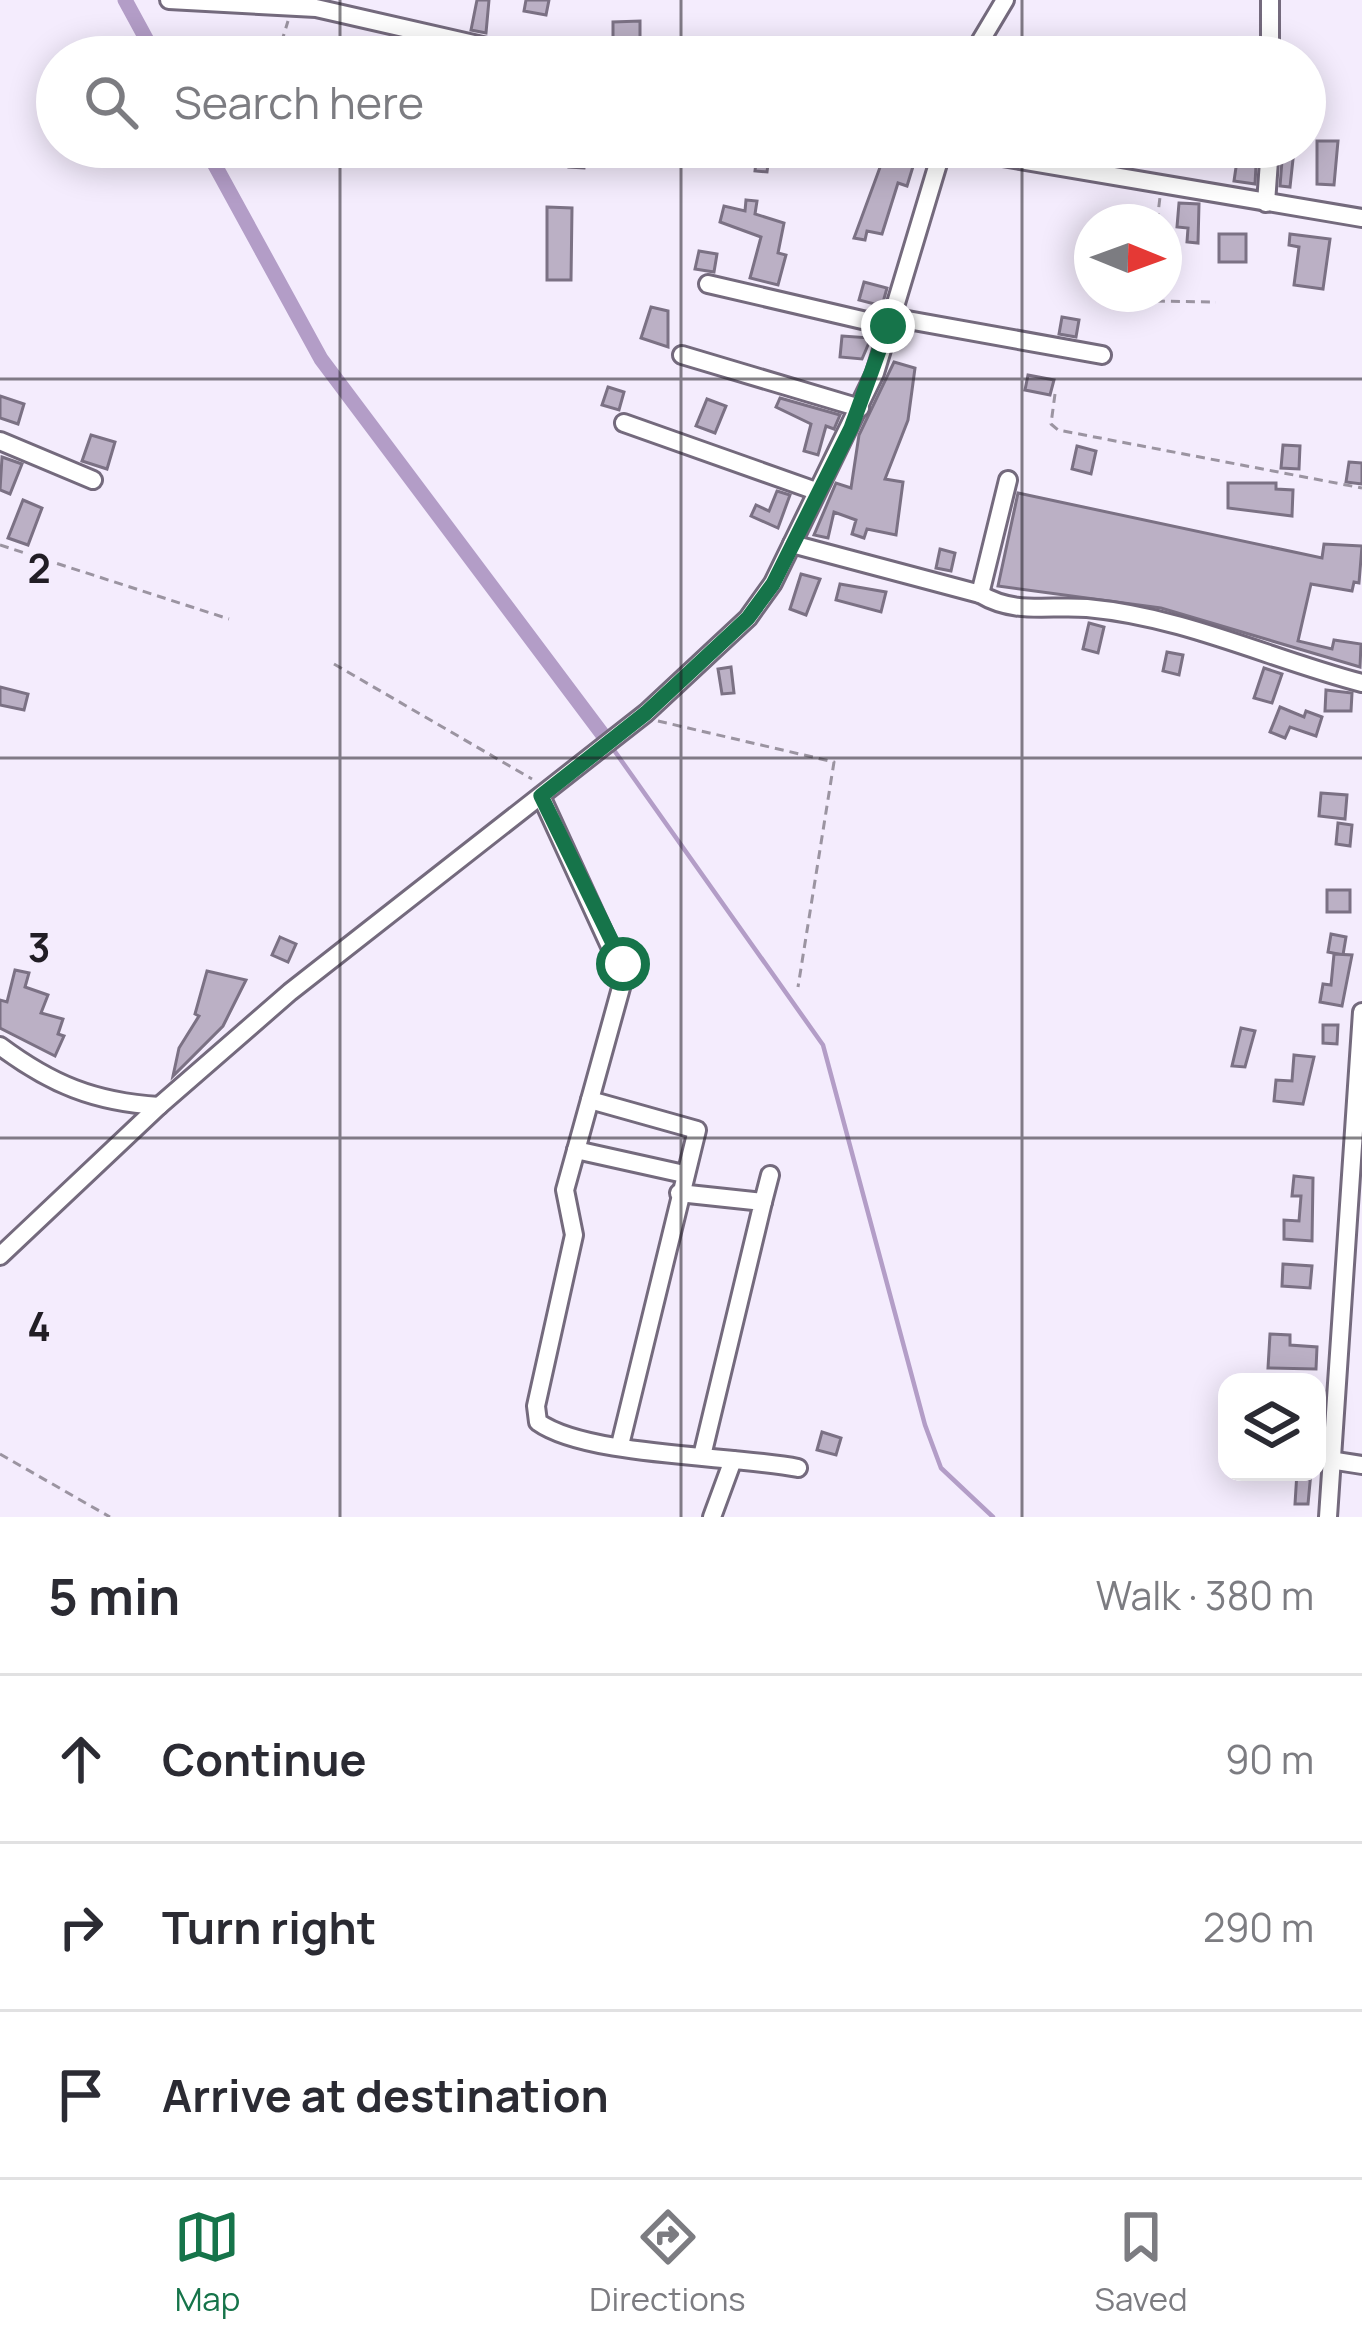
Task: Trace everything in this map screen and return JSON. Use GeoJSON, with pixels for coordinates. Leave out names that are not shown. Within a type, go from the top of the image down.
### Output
{"type":"FeatureCollection","features":[{"type":"Feature","properties":{"kind":"street"},"geometry":{"type":"LineString","coordinates":[[169,0],[353,15],[442,36]]}},
{"type":"Feature","properties":{"kind":"street"},"geometry":{"type":"LineString","coordinates":[[984,36],[1005,0]]}},
{"type":"Feature","properties":{"kind":"street"},"geometry":{"type":"LineString","coordinates":[[1270,0],[1270,36]]}},
{"type":"Feature","properties":{"kind":"street"},"geometry":{"type":"LineString","coordinates":[[0,1256],[159,1106],[290,992],[646,713],[748,618],[792,544],[860,408],[936,168]]}},
{"type":"Feature","properties":{"kind":"street"},"geometry":{"type":"LineString","coordinates":[[1067,168],[1362,218]]}},
{"type":"Feature","properties":{"kind":"street"},"geometry":{"type":"LineString","coordinates":[[1266,202],[1268,168]]}},
{"type":"Feature","properties":{"kind":"street"},"geometry":{"type":"LineString","coordinates":[[708,284],[889,321],[1102,356]]}},
{"type":"Feature","properties":{"kind":"street"},"geometry":{"type":"LineString","coordinates":[[682,355],[860,408]]}},
{"type":"Feature","properties":{"kind":"street"},"geometry":{"type":"LineString","coordinates":[[624,423],[816,491]]}},
{"type":"Feature","properties":{"kind":"street"},"geometry":{"type":"LineString","coordinates":[[0,442],[93,480]]}},
{"type":"Feature","properties":{"kind":"street"},"geometry":{"type":"LineString","coordinates":[[980,594],[1008,480]]}},
{"type":"Feature","properties":{"kind":"street"},"geometry":{"type":"LineString","coordinates":[[792,544],[980,594],[1016,609],[1112,611],[1214,633],[1265,650],[1285,663],[1362,683]]}},
{"type":"Feature","properties":{"kind":"street"},"geometry":{"type":"LineString","coordinates":[[545,792],[623,964],[624,976],[565,1190],[574,1235],[536,1406],[538,1422],[550,1431],[620,1445],[798,1468]]}},
{"type":"Feature","properties":{"kind":"street"},"geometry":{"type":"LineString","coordinates":[[1328,1517],[1356,1179],[1362,1012]]}},
{"type":"Feature","properties":{"kind":"street"},"geometry":{"type":"LineString","coordinates":[[0,1046],[46,1080],[124,1104],[159,1106]]}},
{"type":"Feature","properties":{"kind":"street"},"geometry":{"type":"LineString","coordinates":[[590,1100],[694,1126],[620,1445]]}},
{"type":"Feature","properties":{"kind":"street"},"geometry":{"type":"LineString","coordinates":[[576,1150],[684,1174]]}},
{"type":"Feature","properties":{"kind":"street"},"geometry":{"type":"LineString","coordinates":[[702,1456],[770,1174]]}},
{"type":"Feature","properties":{"kind":"street"},"geometry":{"type":"LineString","coordinates":[[679,1193],[763,1202]]}},
{"type":"Feature","properties":{"kind":"street"},"geometry":{"type":"LineString","coordinates":[[712,1517],[733,1460]]}},
{"type":"Feature","properties":{"kind":"street"},"geometry":{"type":"LineString","coordinates":[[1330,1460],[1362,1465]]}},
{"type":"Feature","properties":{"kind":"path"},"geometry":{"type":"LineString","coordinates":[[283,36],[292,7]]}},
{"type":"Feature","properties":{"kind":"path"},"geometry":{"type":"LineString","coordinates":[[1159,204],[1162,184]]}},
{"type":"Feature","properties":{"kind":"path"},"geometry":{"type":"LineString","coordinates":[[1182,302],[1216,302]]}},
{"type":"Feature","properties":{"kind":"path"},"geometry":{"type":"LineString","coordinates":[[1055,394],[1051,424],[1058,430],[1362,488]]}},
{"type":"Feature","properties":{"kind":"path"},"geometry":{"type":"LineString","coordinates":[[0,545],[230,619]]}},
{"type":"Feature","properties":{"kind":"path"},"geometry":{"type":"LineString","coordinates":[[334,664],[545,792]]}},
{"type":"Feature","properties":{"kind":"path"},"geometry":{"type":"LineString","coordinates":[[646,713],[668,725],[833,762],[798,987]]}},
{"type":"Feature","properties":{"kind":"path"},"geometry":{"type":"LineString","coordinates":[[0,1454],[110,1517]]}},
{"type":"Feature","properties":{"kind":"building"},"geometry":{"type":"Polygon","coordinates":[[[477,0],[489,0],[486,33],[471,30],[477,0]]]}},
{"type":"Feature","properties":{"kind":"building"},"geometry":{"type":"Polygon","coordinates":[[[526,0],[549,0],[546,15],[524,11],[526,0]]]}},
{"type":"Feature","properties":{"kind":"building"},"geometry":{"type":"Polygon","coordinates":[[[640,21],[640,36],[613,36],[613,22],[640,21]]]}},
{"type":"Feature","properties":{"kind":"building"},"geometry":{"type":"Polygon","coordinates":[[[1326,141],[1338,141],[1334,185],[1317,184],[1317,168],[1326,168],[1326,141]]]}},
{"type":"Feature","properties":{"kind":"building"},"geometry":{"type":"Polygon","coordinates":[[[880,168],[913,168],[907,186],[898,183],[882,234],[867,231],[865,240],[854,238],[880,168]]]}},
{"type":"Feature","properties":{"kind":"building"},"geometry":{"type":"Polygon","coordinates":[[[1236,168],[1256,168],[1255,184],[1234,181],[1236,168]]]}},
{"type":"Feature","properties":{"kind":"building"},"geometry":{"type":"Polygon","coordinates":[[[1281,168],[1292,168],[1290,187],[1280,186],[1281,168]]]}},
{"type":"Feature","properties":{"kind":"building"},"geometry":{"type":"Polygon","coordinates":[[[746,200],[757,201],[755,214],[784,223],[778,253],[786,255],[778,285],[750,278],[761,237],[720,222],[724,206],[745,211],[746,200]]]}},
{"type":"Feature","properties":{"kind":"building"},"geometry":{"type":"Polygon","coordinates":[[[1179,204],[1199,204],[1198,243],[1187,242],[1188,228],[1182,227],[1179,204]]]}},
{"type":"Feature","properties":{"kind":"building"},"geometry":{"type":"Polygon","coordinates":[[[547,207],[572,208],[571,280],[547,280],[547,207]]]}},
{"type":"Feature","properties":{"kind":"building"},"geometry":{"type":"Polygon","coordinates":[[[1219,234],[1246,234],[1246,262],[1219,262],[1219,234]]]}},
{"type":"Feature","properties":{"kind":"building"},"geometry":{"type":"Polygon","coordinates":[[[1290,234],[1330,239],[1323,289],[1294,285],[1299,247],[1289,245],[1290,234]]]}},
{"type":"Feature","properties":{"kind":"building"},"geometry":{"type":"Polygon","coordinates":[[[699,251],[717,254],[714,272],[695,269],[699,251]]]}},
{"type":"Feature","properties":{"kind":"building"},"geometry":{"type":"Polygon","coordinates":[[[864,282],[887,288],[882,306],[859,300],[864,282]]]}},
{"type":"Feature","properties":{"kind":"building"},"geometry":{"type":"Polygon","coordinates":[[[651,307],[668,311],[668,347],[641,338],[651,307]]]}},
{"type":"Feature","properties":{"kind":"building"},"geometry":{"type":"Polygon","coordinates":[[[1062,317],[1079,320],[1076,337],[1059,334],[1062,317]]]}},
{"type":"Feature","properties":{"kind":"building"},"geometry":{"type":"Polygon","coordinates":[[[842,336],[871,338],[862,359],[840,357],[842,336]]]}},
{"type":"Feature","properties":{"kind":"building"},"geometry":{"type":"Polygon","coordinates":[[[894,362],[915,368],[908,420],[885,479],[903,482],[896,535],[867,529],[864,538],[852,534],[856,520],[834,512],[828,538],[814,535],[836,483],[851,488],[859,435],[894,362]]]}},
{"type":"Feature","properties":{"kind":"building"},"geometry":{"type":"Polygon","coordinates":[[[1028,375],[1054,380],[1050,395],[1025,390],[1028,375]]]}},
{"type":"Feature","properties":{"kind":"building"},"geometry":{"type":"Polygon","coordinates":[[[608,387],[624,392],[619,410],[602,405],[608,387]]]}},
{"type":"Feature","properties":{"kind":"building"},"geometry":{"type":"Polygon","coordinates":[[[0,396],[24,404],[18,424],[0,418],[0,396]]]}},
{"type":"Feature","properties":{"kind":"building"},"geometry":{"type":"Polygon","coordinates":[[[780,398],[840,415],[834,429],[826,426],[818,455],[804,451],[811,424],[776,407],[780,398]]]}},
{"type":"Feature","properties":{"kind":"building"},"geometry":{"type":"Polygon","coordinates":[[[707,399],[726,406],[715,433],[696,426],[707,399]]]}},
{"type":"Feature","properties":{"kind":"building"},"geometry":{"type":"Polygon","coordinates":[[[91,435],[115,442],[107,469],[82,461],[91,435]]]}},
{"type":"Feature","properties":{"kind":"building"},"geometry":{"type":"Polygon","coordinates":[[[1283,445],[1300,446],[1299,469],[1281,468],[1283,445]]]}},
{"type":"Feature","properties":{"kind":"building"},"geometry":{"type":"Polygon","coordinates":[[[1077,446],[1096,451],[1091,474],[1072,469],[1077,446]]]}},
{"type":"Feature","properties":{"kind":"building"},"geometry":{"type":"Polygon","coordinates":[[[2,457],[22,464],[10,494],[0,490],[2,457]]]}},
{"type":"Feature","properties":{"kind":"building"},"geometry":{"type":"Polygon","coordinates":[[[1349,462],[1362,463],[1362,484],[1346,482],[1349,462]]]}},
{"type":"Feature","properties":{"kind":"building"},"geometry":{"type":"Polygon","coordinates":[[[1228,483],[1276,483],[1276,489],[1293,490],[1292,516],[1228,508],[1228,483]]]}},
{"type":"Feature","properties":{"kind":"building"},"geometry":{"type":"Polygon","coordinates":[[[777,491],[790,495],[778,528],[751,516],[756,505],[769,511],[777,491]]]}},
{"type":"Feature","properties":{"kind":"building"},"geometry":{"type":"Polygon","coordinates":[[[1018,493],[1322,558],[1324,544],[1362,546],[1359,583],[1354,582],[1352,591],[1311,584],[1298,641],[1332,649],[1334,640],[1361,644],[1360,667],[1161,608],[998,586],[1018,493]]]}},
{"type":"Feature","properties":{"kind":"building"},"geometry":{"type":"Polygon","coordinates":[[[23,500],[42,508],[28,545],[8,538],[23,500]]]}},
{"type":"Feature","properties":{"kind":"building"},"geometry":{"type":"Polygon","coordinates":[[[940,549],[955,553],[951,571],[936,568],[940,549]]]}},
{"type":"Feature","properties":{"kind":"building"},"geometry":{"type":"Polygon","coordinates":[[[801,574],[820,579],[806,615],[790,609],[801,574]]]}},
{"type":"Feature","properties":{"kind":"building"},"geometry":{"type":"Polygon","coordinates":[[[840,584],[886,592],[881,612],[836,600],[840,584]]]}},
{"type":"Feature","properties":{"kind":"building"},"geometry":{"type":"Polygon","coordinates":[[[1089,623],[1104,627],[1098,653],[1083,649],[1089,623]]]}},
{"type":"Feature","properties":{"kind":"building"},"geometry":{"type":"Polygon","coordinates":[[[1167,652],[1183,655],[1179,675],[1163,671],[1167,652]]]}},
{"type":"Feature","properties":{"kind":"building"},"geometry":{"type":"Polygon","coordinates":[[[731,667],[734,693],[722,694],[718,669],[731,667]]]}},
{"type":"Feature","properties":{"kind":"building"},"geometry":{"type":"Polygon","coordinates":[[[1264,668],[1282,674],[1272,703],[1254,698],[1264,668]]]}},
{"type":"Feature","properties":{"kind":"building"},"geometry":{"type":"Polygon","coordinates":[[[0,687],[28,694],[24,710],[0,705],[0,687]]]}},
{"type":"Feature","properties":{"kind":"building"},"geometry":{"type":"Polygon","coordinates":[[[1326,690],[1352,693],[1351,711],[1325,711],[1326,690]]]}},
{"type":"Feature","properties":{"kind":"building"},"geometry":{"type":"Polygon","coordinates":[[[1280,707],[1304,717],[1306,711],[1322,717],[1316,736],[1290,727],[1285,738],[1270,732],[1280,707]]]}},
{"type":"Feature","properties":{"kind":"building"},"geometry":{"type":"Polygon","coordinates":[[[1321,793],[1347,795],[1345,819],[1319,816],[1321,793]]]}},
{"type":"Feature","properties":{"kind":"building"},"geometry":{"type":"Polygon","coordinates":[[[1338,823],[1352,825],[1350,846],[1336,844],[1338,823]]]}},
{"type":"Feature","properties":{"kind":"building"},"geometry":{"type":"Polygon","coordinates":[[[1327,890],[1350,890],[1350,912],[1327,912],[1327,890]]]}},
{"type":"Feature","properties":{"kind":"building"},"geometry":{"type":"Polygon","coordinates":[[[1331,934],[1346,937],[1343,955],[1328,952],[1331,934]]]}},
{"type":"Feature","properties":{"kind":"building"},"geometry":{"type":"Polygon","coordinates":[[[280,937],[296,944],[288,962],[272,955],[280,937]]]}},
{"type":"Feature","properties":{"kind":"building"},"geometry":{"type":"Polygon","coordinates":[[[1334,954],[1352,955],[1342,1006],[1320,1002],[1323,984],[1331,985],[1334,954]]]}},
{"type":"Feature","properties":{"kind":"building"},"geometry":{"type":"Polygon","coordinates":[[[15,970],[29,973],[25,987],[48,995],[41,1013],[63,1019],[58,1034],[64,1036],[55,1056],[0,1028],[0,1000],[7,1002],[15,970]]]}},
{"type":"Feature","properties":{"kind":"building"},"geometry":{"type":"Polygon","coordinates":[[[207,971],[246,980],[223,1026],[173,1076],[179,1048],[199,1016],[195,1014],[207,971]]]}},
{"type":"Feature","properties":{"kind":"building"},"geometry":{"type":"Polygon","coordinates":[[[1323,1025],[1338,1025],[1337,1044],[1323,1043],[1323,1025]]]}},
{"type":"Feature","properties":{"kind":"building"},"geometry":{"type":"Polygon","coordinates":[[[1241,1028],[1255,1031],[1245,1067],[1232,1066],[1241,1028]]]}},
{"type":"Feature","properties":{"kind":"building"},"geometry":{"type":"Polygon","coordinates":[[[1294,1055],[1314,1057],[1303,1104],[1274,1101],[1276,1080],[1292,1081],[1294,1055]]]}},
{"type":"Feature","properties":{"kind":"building"},"geometry":{"type":"Polygon","coordinates":[[[1294,1176],[1313,1178],[1312,1241],[1284,1239],[1284,1220],[1299,1221],[1301,1196],[1292,1196],[1294,1176]]]}},
{"type":"Feature","properties":{"kind":"building"},"geometry":{"type":"Polygon","coordinates":[[[1283,1264],[1312,1266],[1310,1288],[1282,1286],[1283,1264]]]}},
{"type":"Feature","properties":{"kind":"building"},"geometry":{"type":"Polygon","coordinates":[[[1270,1334],[1290,1335],[1290,1345],[1317,1347],[1316,1369],[1268,1368],[1270,1334]]]}},
{"type":"Feature","properties":{"kind":"building"},"geometry":{"type":"Polygon","coordinates":[[[822,1432],[841,1438],[836,1455],[817,1450],[822,1432]]]}},
{"type":"Feature","properties":{"kind":"building"},"geometry":{"type":"Polygon","coordinates":[[[1296,1481],[1310,1481],[1308,1504],[1295,1504],[1296,1481]]]}},
{"type":"Feature","properties":{"kind":"waterway"},"geometry":{"type":"LineString","coordinates":[[125,0],[145,36]]}},
{"type":"Feature","properties":{"kind":"waterway"},"geometry":{"type":"LineString","coordinates":[[216,168],[321,359],[609,743]]}},
{"type":"Feature","properties":{"kind":"waterway"},"geometry":{"type":"LineString","coordinates":[[611,746],[823,1045],[925,1425],[941,1468],[993,1517]]}},
{"type":"Feature","properties":{"kind":"route"},"geometry":{"type":"LineString","coordinates":[[623,964],[541,796],[646,713],[748,618],[773,584],[851,428],[875,373],[888,326]]}}]}
